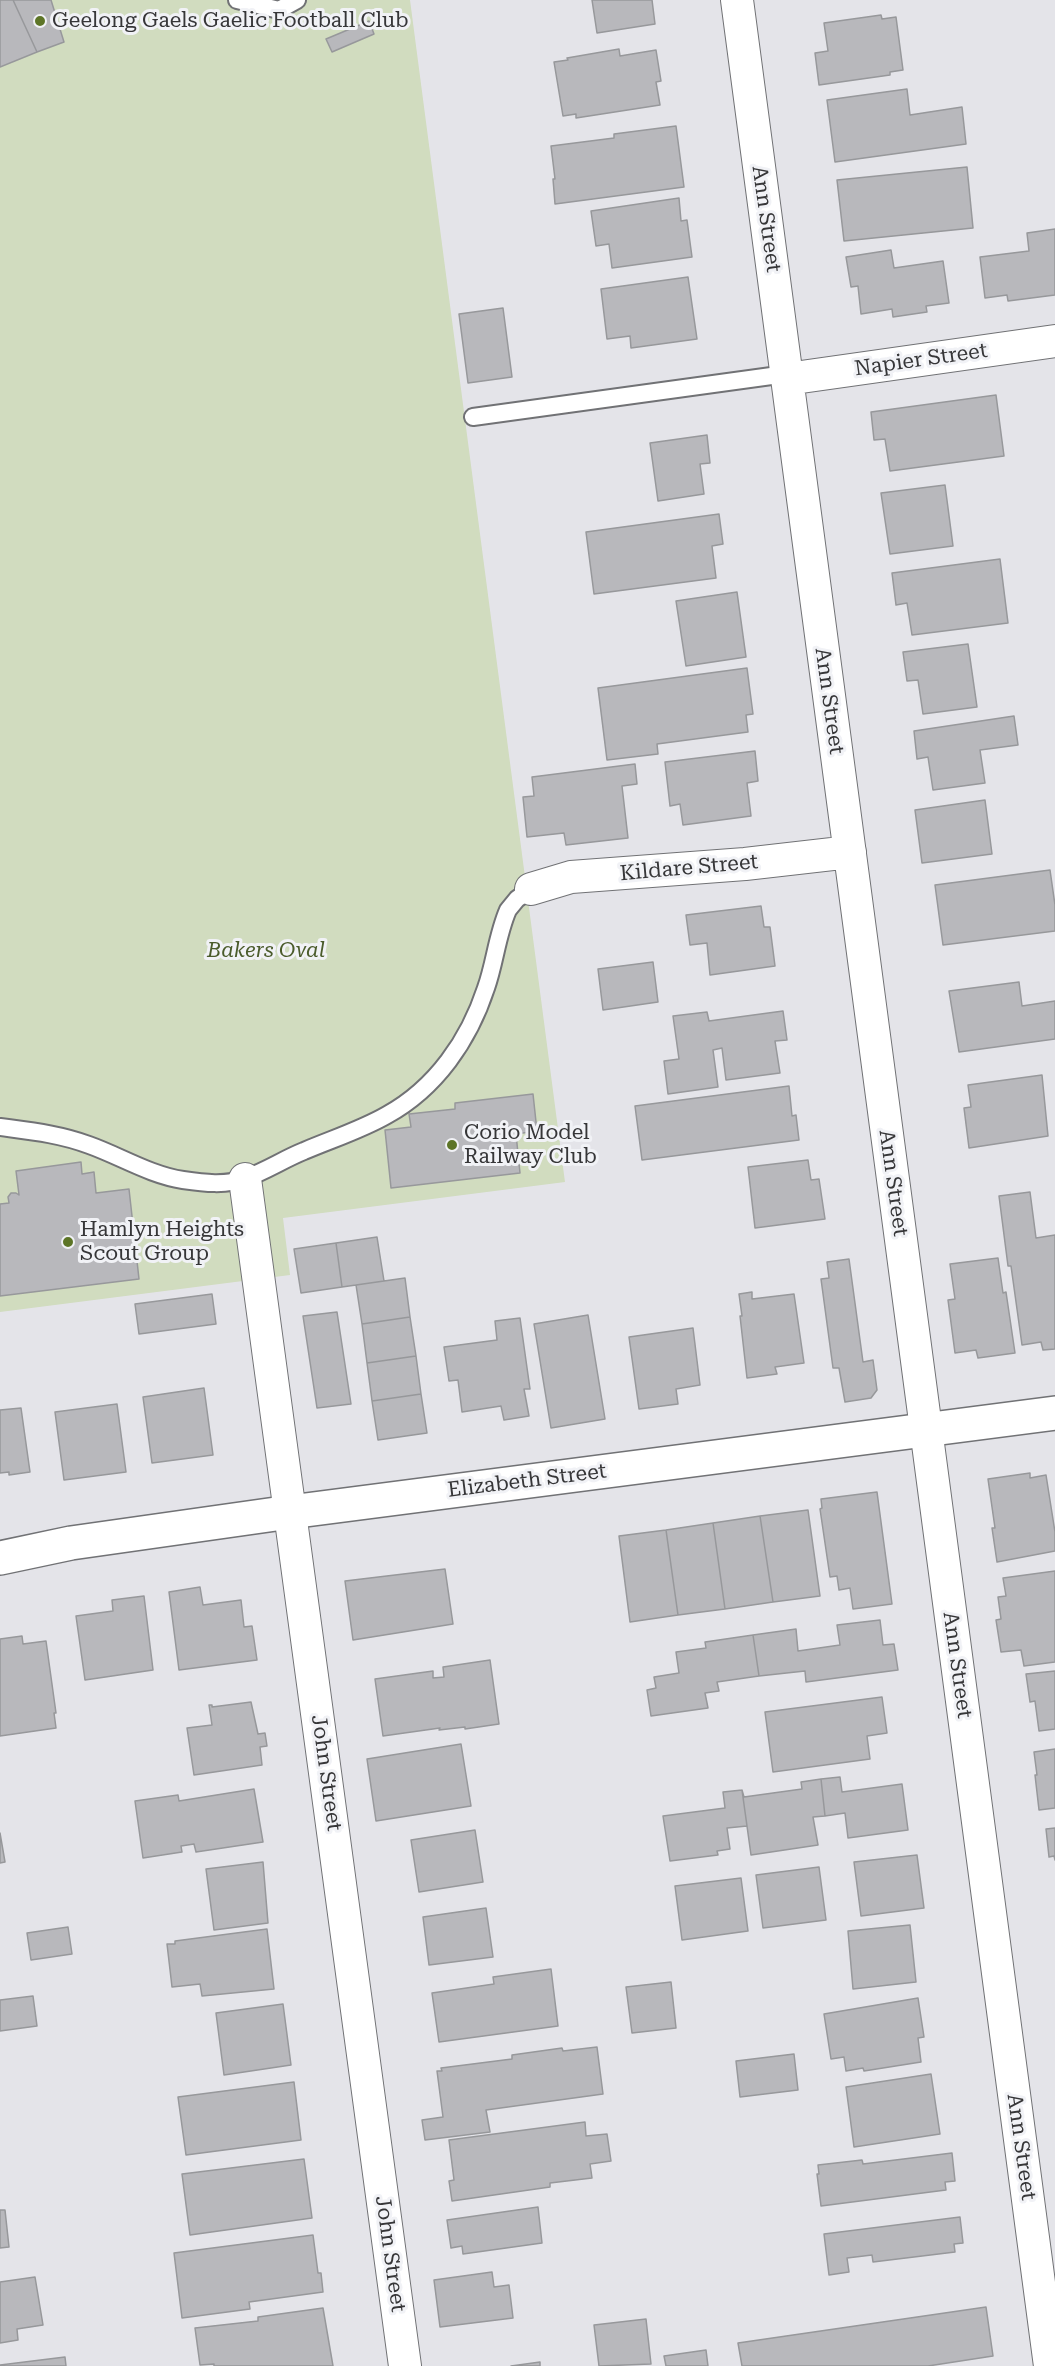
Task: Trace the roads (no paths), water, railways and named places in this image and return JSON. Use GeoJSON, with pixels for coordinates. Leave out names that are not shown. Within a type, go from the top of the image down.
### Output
{"type":"FeatureCollection","features":[{"type":"Feature","properties":{"kind":"street","name":"Ann Street"},"geometry":{"type":"LineString","coordinates":[[737,0],[1050,2366]]}},
{"type":"Feature","properties":{"kind":"street","name":"Napier Street"},"geometry":{"type":"LineString","coordinates":[[786,377],[1055,341]]}},
{"type":"Feature","properties":{"kind":"street","name":"Kildare Street"},"geometry":{"type":"LineString","coordinates":[[531,889],[571,877],[723,866],[849,852]]}},
{"type":"Feature","properties":{"kind":"street","name":"John Street"},"geometry":{"type":"LineString","coordinates":[[244,1179],[405,2366]]}},
{"type":"Feature","properties":{"kind":"street","name":"Elizabeth Street"},"geometry":{"type":"LineString","coordinates":[[0,1558],[72,1543],[290,1512],[1055,1413]]}},
{"type":"Feature","properties":{"kind":"lane"},"geometry":{"type":"LineString","coordinates":[[237,0],[279,10],[297,0]]}},
{"type":"Feature","properties":{"kind":"lane"},"geometry":{"type":"LineString","coordinates":[[472,417],[786,377]]}},
{"type":"Feature","properties":{"kind":"lane"},"geometry":{"type":"LineString","coordinates":[[0,1126],[63,1136],[149,1170],[180,1179],[216,1182],[244,1179],[302,1151],[344,1136],[388,1115],[432,1079],[454,1055],[479,1009],[508,909],[517,898],[531,889]]}},
{"type":"Feature","properties":{"kind":"place","name":"Geelong Gaels Gaelic Football Club"},"geometry":{"type":"Point","coordinates":[40,21]}},
{"type":"Feature","properties":{"kind":"place","name":"Corio Model Railway Club"},"geometry":{"type":"Point","coordinates":[452,1145]}},
{"type":"Feature","properties":{"kind":"place","name":"Hamlyn Heights Scout Group"},"geometry":{"type":"Point","coordinates":[68,1242]}},
{"type":"Feature","properties":{"kind":"park label","name":"Bakers Oval"},"geometry":{"type":"Point","coordinates":[266,951]}}]}
